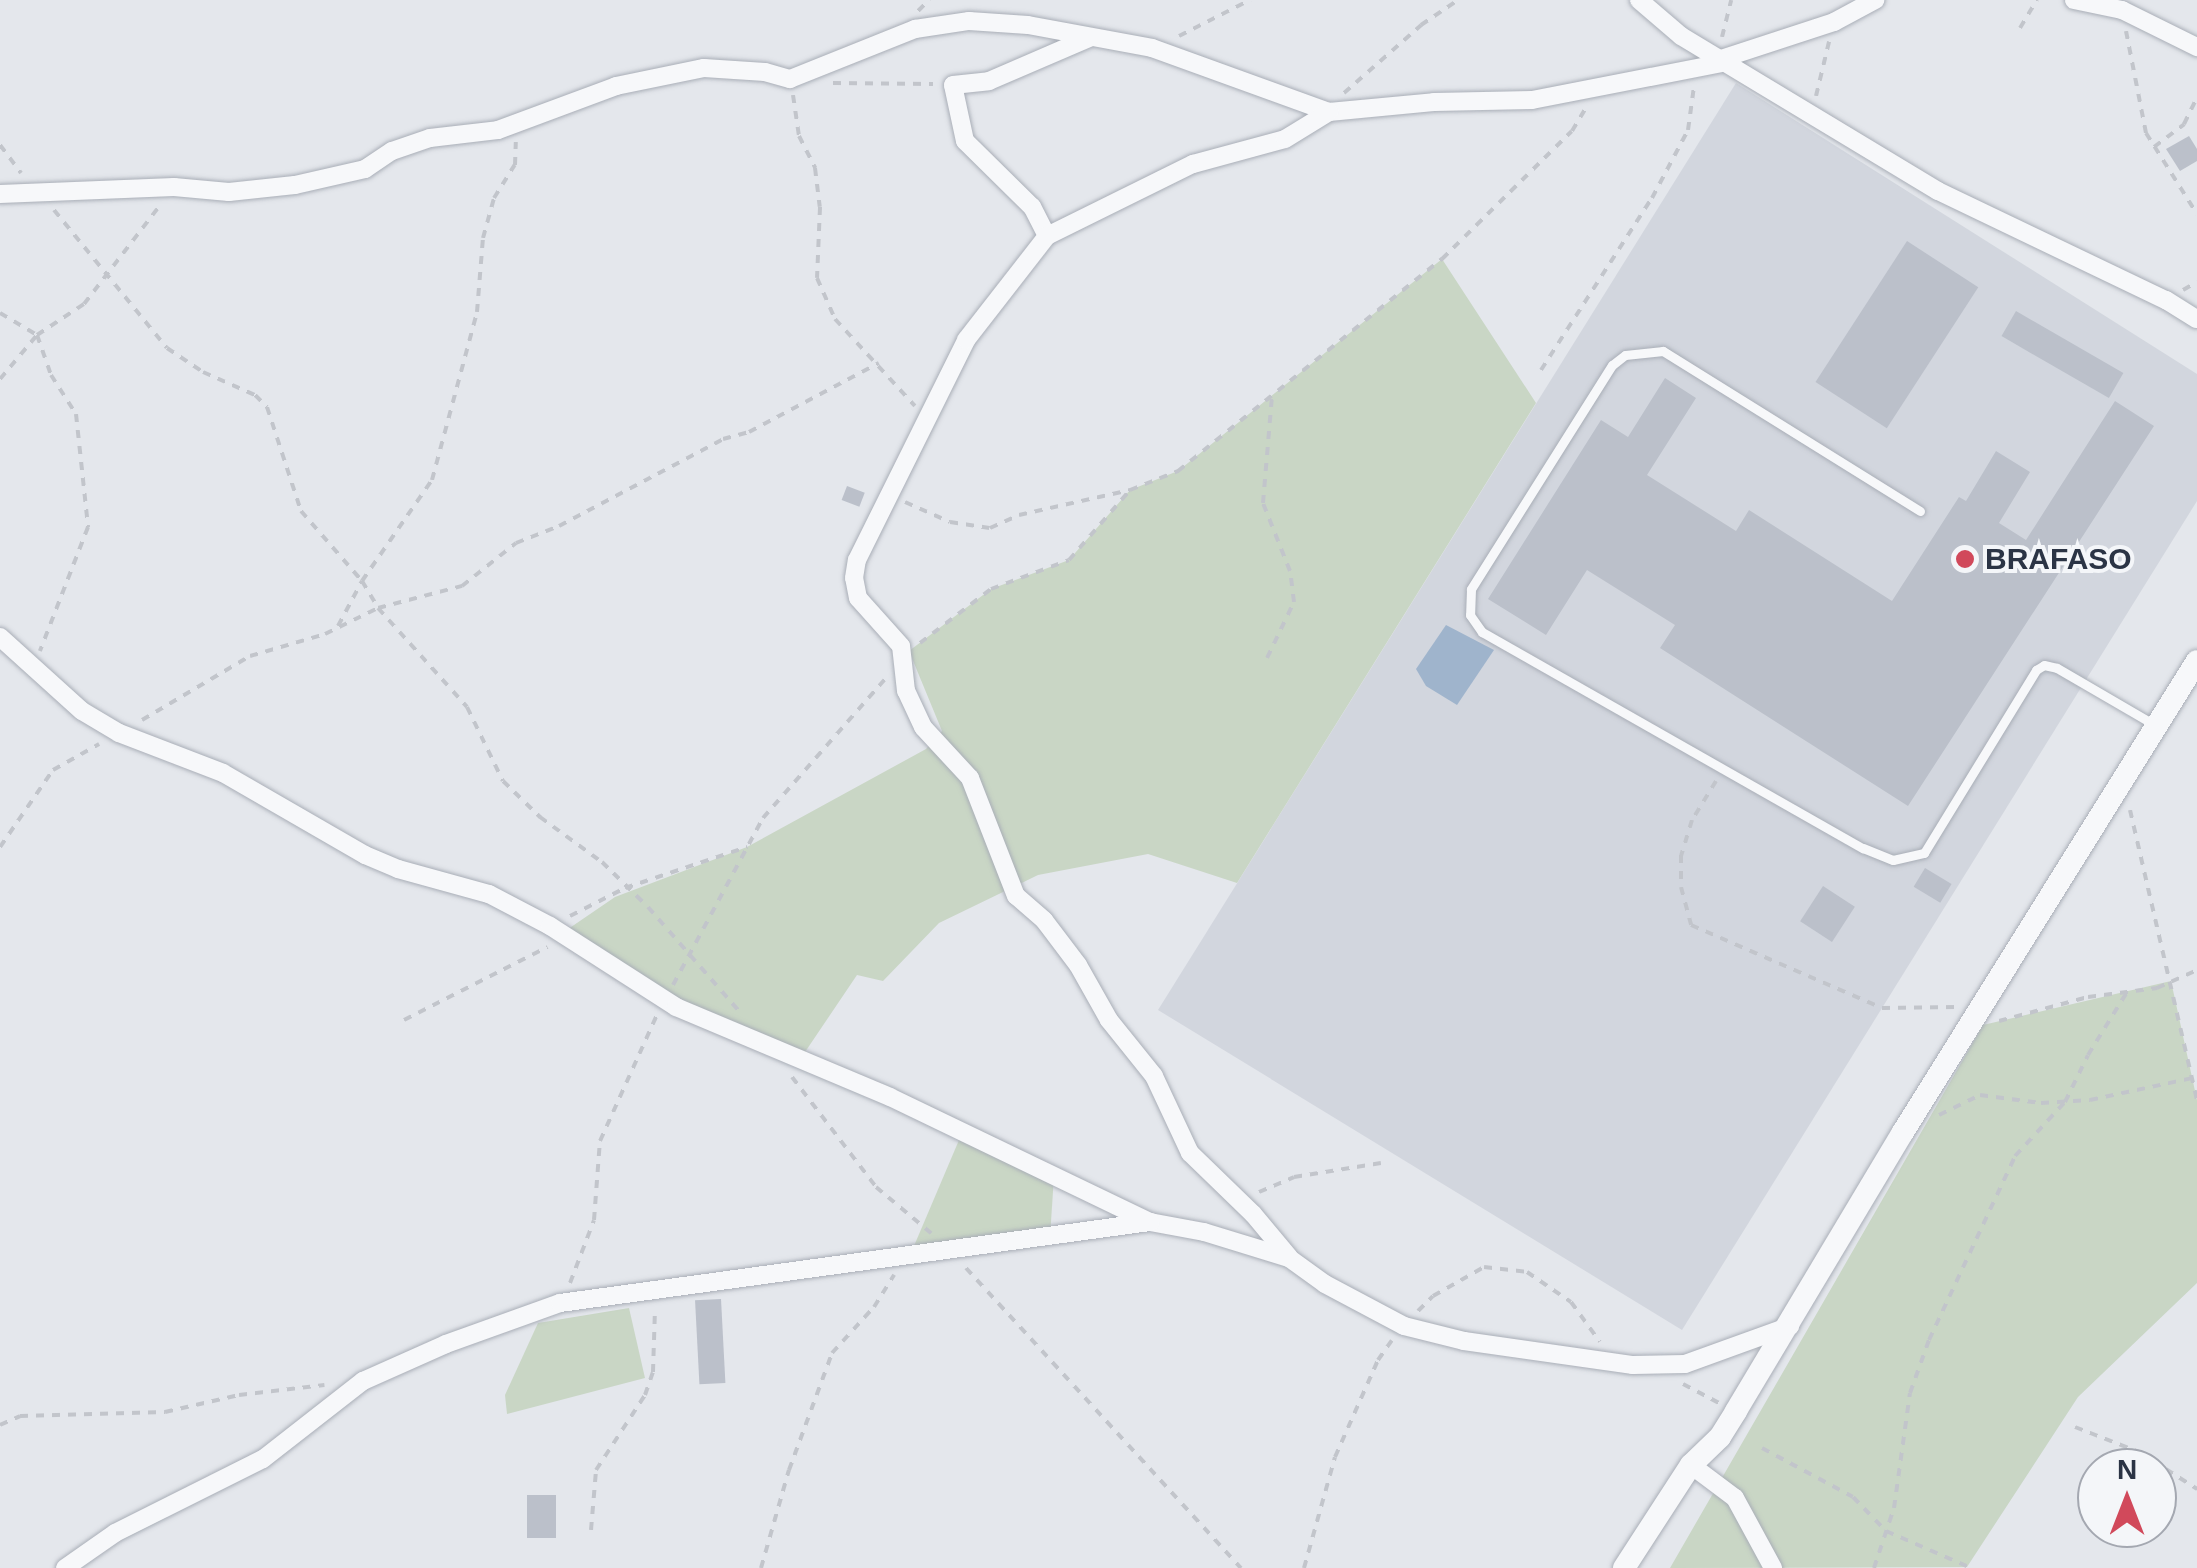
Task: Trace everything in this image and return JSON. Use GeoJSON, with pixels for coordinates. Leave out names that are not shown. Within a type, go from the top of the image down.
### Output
{"type":"FeatureCollection","features":[{"type":"Feature","properties":{"kind":"street"},"geometry":{"type":"LineString","coordinates":[[1638,0],[1681,36],[1938,191],[2166,300],[2197,319]]}},
{"type":"Feature","properties":{"kind":"street"},"geometry":{"type":"LineString","coordinates":[[0,194],[174,187],[229,192],[295,185],[365,169],[392,151],[430,138],[498,130],[616,86],[704,68],[764,72],[790,80],[916,29],[968,21],[1028,25],[1152,48],[1329,112],[1434,102],[1532,100],[1697,69],[1834,22],[1875,0]]}},
{"type":"Feature","properties":{"kind":"street"},"geometry":{"type":"LineString","coordinates":[[2074,0],[2122,10],[2197,48]]}},
{"type":"Feature","properties":{"kind":"street"},"geometry":{"type":"LineString","coordinates":[[1047,236],[1032,207],[965,141],[953,85],[988,81],[1090,38]]}},
{"type":"Feature","properties":{"kind":"street"},"geometry":{"type":"LineString","coordinates":[[1329,112],[1286,139],[1192,164],[1047,236],[966,340],[857,560],[854,578],[858,598],[895,634],[904,657],[912,708],[923,727],[970,778],[1016,896],[1044,920],[1078,965],[1109,1020],[1154,1076],[1190,1153],[1240,1200],[1289,1258],[1326,1284],[1404,1326],[1464,1340],[1614,1362],[1685,1364],[1790,1326]]}},
{"type":"Feature","properties":{"kind":"street"},"geometry":{"type":"LineString","coordinates":[[0,637],[82,711],[119,733],[223,773],[364,856],[490,894],[550,926],[664,1001],[890,1097],[1150,1222],[1204,1232],[1289,1258]]}},
{"type":"Feature","properties":{"kind":"street"},"geometry":{"type":"LineString","coordinates":[[1624,1568],[1691,1465],[1720,1437],[1903,1132],[1966,1039],[2197,661]]}},
{"type":"Feature","properties":{"kind":"street"},"geometry":{"type":"LineString","coordinates":[[65,1568],[115,1534],[263,1459],[363,1381],[446,1344],[560,1302],[1150,1222]]}},
{"type":"Feature","properties":{"kind":"street"},"geometry":{"type":"LineString","coordinates":[[1691,1465],[1735,1498],[1773,1568]]}},
{"type":"Feature","properties":{"kind":"lane"},"geometry":{"type":"LineString","coordinates":[[1920,510],[1663,351],[1625,355],[1612,365],[1471,589],[1470,615],[1482,632],[1863,848],[1893,860],[1910,860],[1924,854],[2036,670],[2044,665],[2057,668],[2157,726]]}},
{"type":"Feature","properties":{"kind":"path"},"geometry":{"type":"LineString","coordinates":[[1152,48],[1250,0]]}},
{"type":"Feature","properties":{"kind":"path"},"geometry":{"type":"LineString","coordinates":[[1329,112],[1356,78],[1458,0]]}},
{"type":"Feature","properties":{"kind":"path"},"geometry":{"type":"LineString","coordinates":[[1721,59],[1730,0]]}},
{"type":"Feature","properties":{"kind":"path"},"geometry":{"type":"LineString","coordinates":[[2020,28],[2037,0]]}},
{"type":"Feature","properties":{"kind":"path"},"geometry":{"type":"LineString","coordinates":[[2122,10],[2146,133],[2197,214]]}},
{"type":"Feature","properties":{"kind":"path"},"geometry":{"type":"LineString","coordinates":[[1812,115],[1834,22]]}},
{"type":"Feature","properties":{"kind":"path"},"geometry":{"type":"LineString","coordinates":[[1542,370],[1652,198],[1688,130],[1697,69]]}},
{"type":"Feature","properties":{"kind":"path"},"geometry":{"type":"LineString","coordinates":[[928,423],[879,363],[835,320],[817,278],[818,194],[814,168],[799,136],[790,80],[953,85]]}},
{"type":"Feature","properties":{"kind":"path"},"geometry":{"type":"LineString","coordinates":[[889,496],[950,522],[990,528],[1019,515],[1130,490],[1178,471],[1442,259],[1572,131],[1593,89]]}},
{"type":"Feature","properties":{"kind":"path"},"geometry":{"type":"LineString","coordinates":[[2154,147],[2184,124],[2197,97]]}},
{"type":"Feature","properties":{"kind":"path"},"geometry":{"type":"LineString","coordinates":[[337,628],[362,581],[432,480],[477,312],[483,238],[494,198],[515,165],[516,122]]}},
{"type":"Feature","properties":{"kind":"path"},"geometry":{"type":"LineString","coordinates":[[0,145],[166,348],[203,372],[255,395],[267,407],[302,511],[362,581],[378,608],[467,708],[504,781],[540,817],[602,862],[750,1024]]}},
{"type":"Feature","properties":{"kind":"path"},"geometry":{"type":"LineString","coordinates":[[0,379],[37,335],[84,304],[174,187]]}},
{"type":"Feature","properties":{"kind":"path"},"geometry":{"type":"LineString","coordinates":[[0,313],[37,335],[51,376],[76,414],[88,527],[34,665]]}},
{"type":"Feature","properties":{"kind":"path"},"geometry":{"type":"LineString","coordinates":[[0,846],[54,770],[250,656],[337,628],[378,608],[462,586],[516,543],[559,526],[723,438],[748,432],[879,363]]}},
{"type":"Feature","properties":{"kind":"path"},"geometry":{"type":"LineString","coordinates":[[1267,658],[1294,602],[1290,571],[1263,503],[1272,396]]}},
{"type":"Feature","properties":{"kind":"path"},"geometry":{"type":"LineString","coordinates":[[560,1302],[584,1255],[594,1220],[600,1140],[664,1001],[763,818],[904,657],[990,588],[1069,560],[1130,490]]}},
{"type":"Feature","properties":{"kind":"path"},"geometry":{"type":"LineString","coordinates":[[1724,769],[1692,820],[1681,856],[1681,887],[1691,926],[1882,1008],[1985,1006]]}},
{"type":"Feature","properties":{"kind":"path"},"geometry":{"type":"LineString","coordinates":[[2126,776],[2134,838],[2172,982],[2189,1078],[2197,1100]]}},
{"type":"Feature","properties":{"kind":"path"},"geometry":{"type":"LineString","coordinates":[[550,926],[625,888],[747,847]]}},
{"type":"Feature","properties":{"kind":"path"},"geometry":{"type":"LineString","coordinates":[[404,1020],[566,938]]}},
{"type":"Feature","properties":{"kind":"path"},"geometry":{"type":"LineString","coordinates":[[1966,1039],[1982,1025],[2088,997],[2172,982],[2197,970]]}},
{"type":"Feature","properties":{"kind":"path"},"geometry":{"type":"LineString","coordinates":[[1874,1568],[1894,1508],[1910,1393],[1929,1340],[2015,1156],[2065,1102],[2128,992]]}},
{"type":"Feature","properties":{"kind":"path"},"geometry":{"type":"LineString","coordinates":[[772,1050],[818,1118],[876,1188],[951,1252],[1241,1568]]}},
{"type":"Feature","properties":{"kind":"path"},"geometry":{"type":"LineString","coordinates":[[1903,1132],[1980,1095],[2065,1102],[2197,1077]]}},
{"type":"Feature","properties":{"kind":"path"},"geometry":{"type":"LineString","coordinates":[[1240,1200],[1294,1177],[1380,1163]]}},
{"type":"Feature","properties":{"kind":"path"},"geometry":{"type":"LineString","coordinates":[[762,1568],[789,1470],[832,1354],[874,1307],[905,1253]]}},
{"type":"Feature","properties":{"kind":"path"},"geometry":{"type":"LineString","coordinates":[[1304,1568],[1336,1457],[1378,1360],[1433,1296],[1484,1266],[1528,1272],[1570,1302],[1614,1362]]}},
{"type":"Feature","properties":{"kind":"path"},"geometry":{"type":"LineString","coordinates":[[590,1530],[596,1470],[645,1395],[653,1372],[655,1290]]}},
{"type":"Feature","properties":{"kind":"path"},"geometry":{"type":"LineString","coordinates":[[1684,1384],[1736,1411]]}},
{"type":"Feature","properties":{"kind":"path"},"geometry":{"type":"LineString","coordinates":[[0,1424],[20,1416],[165,1412],[239,1395],[328,1385]]}},
{"type":"Feature","properties":{"kind":"path"},"geometry":{"type":"LineString","coordinates":[[2075,1427],[2139,1452],[2197,1489]]}},
{"type":"Feature","properties":{"kind":"path"},"geometry":{"type":"LineString","coordinates":[[1762,1448],[1853,1498],[1886,1531],[1971,1568]]}},
{"type":"Feature","properties":{"kind":"shaded area"},"geometry":{"type":"Polygon","coordinates":[[[1736,83],[2197,374],[2197,501],[1682,1330],[1158,1010],[1736,83]]]}},
{"type":"Feature","properties":{"kind":"green space"},"geometry":{"type":"Polygon","coordinates":[[[1442,259],[1536,403],[1237,883],[1148,854],[1038,875],[939,923],[883,981],[857,975],[801,1058],[678,1013],[555,938],[615,897],[747,847],[926,749],[942,731],[909,651],[991,589],[1069,560],[1130,490],[1178,471],[1442,259]]]}},
{"type":"Feature","properties":{"kind":"green space"},"geometry":{"type":"Polygon","coordinates":[[[2171,981],[2197,1100],[2197,1283],[2078,1397],[1967,1567],[1670,1568],[1983,1025],[2171,981]]]}},
{"type":"Feature","properties":{"kind":"green space"},"geometry":{"type":"Polygon","coordinates":[[[962,1133],[1054,1175],[1050,1238],[911,1253],[962,1133]]]}},
{"type":"Feature","properties":{"kind":"green space"},"geometry":{"type":"Polygon","coordinates":[[[629,1308],[645,1378],[507,1414],[505,1395],[538,1323],[629,1308]]]}},
{"type":"Feature","properties":{"kind":"water"},"geometry":{"type":"Polygon","coordinates":[[[1446,625],[1494,650],[1457,705],[1426,686],[1416,669],[1446,625]]]}},
{"type":"Feature","properties":{"kind":"building"},"geometry":{"type":"Polygon","coordinates":[[[2189,136],[2197,149],[2197,161],[2180,171],[2166,149],[2189,136]]]}},
{"type":"Feature","properties":{"kind":"building"},"geometry":{"type":"Polygon","coordinates":[[[1907,241],[1978,287],[1887,428],[1816,382],[1907,241]]]}},
{"type":"Feature","properties":{"kind":"building"},"geometry":{"type":"Polygon","coordinates":[[[2016,311],[2123,373],[2109,398],[2002,336],[2016,311]]]}},
{"type":"Feature","properties":{"kind":"building"},"geometry":{"type":"Polygon","coordinates":[[[1665,378],[1696,398],[1647,475],[1736,531],[1749,510],[1892,601],[1959,497],[1966,501],[1996,451],[2030,472],[1999,523],[2026,540],[2115,401],[2154,426],[1908,806],[1660,648],[1675,625],[1587,570],[1546,635],[1488,599],[1601,420],[1628,437],[1665,378]]]}},
{"type":"Feature","properties":{"kind":"building"},"geometry":{"type":"Polygon","coordinates":[[[847,486],[865,493],[859,507],[842,500],[847,486]]]}},
{"type":"Feature","properties":{"kind":"building"},"geometry":{"type":"Polygon","coordinates":[[[1925,868],[1952,884],[1940,903],[1914,887],[1925,868]]]}},
{"type":"Feature","properties":{"kind":"building"},"geometry":{"type":"Polygon","coordinates":[[[1823,886],[1855,907],[1832,942],[1800,921],[1823,886]]]}},
{"type":"Feature","properties":{"kind":"building"},"geometry":{"type":"Polygon","coordinates":[[[721,1299],[725,1383],[699,1384],[695,1300],[721,1299]]]}},
{"type":"Feature","properties":{"kind":"building"},"geometry":{"type":"Polygon","coordinates":[[[527,1495],[556,1495],[556,1538],[527,1538],[527,1495]]]}},
{"type":"Feature","properties":{"kind":"place","name":"BRAFASO"},"geometry":{"type":"Point","coordinates":[1965,559]}}]}
